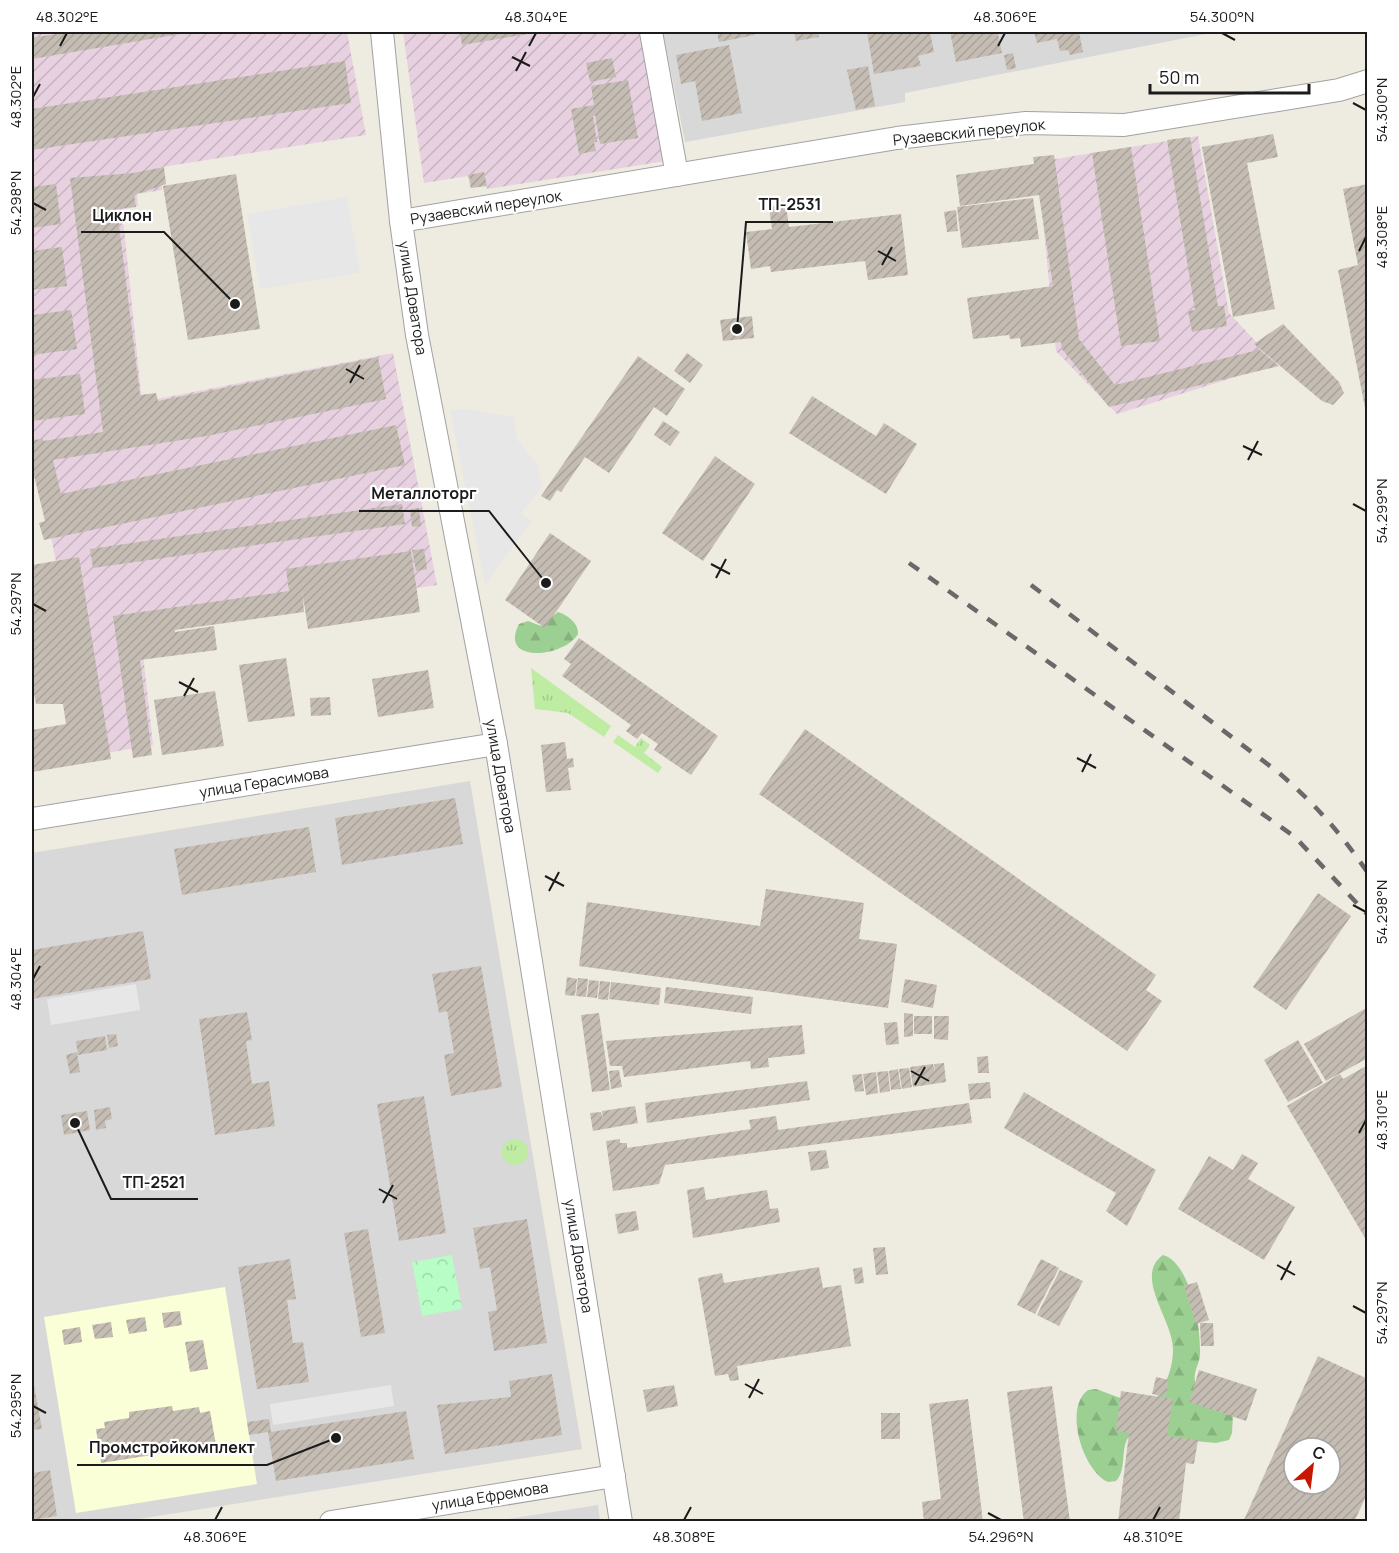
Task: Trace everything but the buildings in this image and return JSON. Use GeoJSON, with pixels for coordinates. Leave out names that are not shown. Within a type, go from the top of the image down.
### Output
{"type":"FeatureCollection","features":[{"type":"Feature","properties":{"kind":"street","name":"улица Доватора"},"geometry":{"type":"LineString","coordinates":[[382,32],[401,221],[417,335],[496,744],[621,1521]]}},
{"type":"Feature","properties":{"kind":"street"},"geometry":{"type":"LineString","coordinates":[[651,32],[678,175]]}},
{"type":"Feature","properties":{"kind":"street","name":"Рузаевский переулок"},"geometry":{"type":"LineString","coordinates":[[401,221],[897,138],[1026,123],[1124,125],[1339,90],[1368,81]]}},
{"type":"Feature","properties":{"kind":"street","name":"улица Герасимова"},"geometry":{"type":"LineString","coordinates":[[32,819],[496,744]]}},
{"type":"Feature","properties":{"kind":"street","name":"улица Ефремова"},"geometry":{"type":"LineString","coordinates":[[331,1521],[614,1476]]}},
{"type":"Feature","properties":{"kind":"shaded area"},"geometry":{"type":"Polygon","coordinates":[[[32,32],[347,32],[366,135],[162,167],[162,190],[137,194],[138,206],[122,210],[142,402],[393,353],[437,585],[140,627],[153,745],[95,755],[39,477],[32,478],[32,32]]]}},
{"type":"Feature","properties":{"kind":"shaded area"},"geometry":{"type":"Polygon","coordinates":[[[403,32],[640,32],[666,161],[487,189],[486,185],[470,188],[468,176],[424,183],[403,32]]]}},
{"type":"Feature","properties":{"kind":"shaded area"},"geometry":{"type":"Polygon","coordinates":[[[663,32],[1216,32],[905,93],[905,102],[685,142],[663,32]]]}},
{"type":"Feature","properties":{"kind":"shaded area"},"geometry":{"type":"Polygon","coordinates":[[[1198,136],[1229,313],[1277,364],[1117,414],[1056,351],[1037,162],[1198,136]]]}},
{"type":"Feature","properties":{"kind":"shaded area"},"geometry":{"type":"Polygon","coordinates":[[[347,197],[360,273],[260,289],[247,214],[347,197]]]}},
{"type":"Feature","properties":{"kind":"shaded area"},"geometry":{"type":"Polygon","coordinates":[[[465,409],[513,417],[518,441],[537,464],[542,487],[521,513],[532,521],[485,585],[450,411],[465,409]]]}},
{"type":"Feature","properties":{"kind":"shaded area"},"geometry":{"type":"Polygon","coordinates":[[[470,781],[582,1449],[126,1521],[32,1522],[32,853],[470,781]]]}},
{"type":"Feature","properties":{"kind":"shaded area"},"geometry":{"type":"Polygon","coordinates":[[[136,984],[140,1010],[51,1025],[47,999],[136,984]]]}},
{"type":"Feature","properties":{"kind":"shaded area"},"geometry":{"type":"Polygon","coordinates":[[[225,1287],[257,1484],[76,1513],[44,1317],[225,1287]]]}},
{"type":"Feature","properties":{"kind":"shaded area"},"geometry":{"type":"Polygon","coordinates":[[[391,1385],[394,1406],[273,1425],[270,1404],[391,1385]]]}},
{"type":"Feature","properties":{"kind":"shaded area"},"geometry":{"type":"Polygon","coordinates":[[[598,1505],[600,1521],[495,1521],[598,1505]]]}},
{"type":"Feature","properties":{"kind":"green space"},"geometry":{"type":"Polygon","coordinates":[[[558,612],[569,617],[577,626],[578,634],[571,642],[548,652],[535,653],[517,646],[515,637],[519,624],[528,621],[541,626],[558,612]]]}},
{"type":"Feature","properties":{"kind":"green space"},"geometry":{"type":"Polygon","coordinates":[[[531,668],[611,726],[604,737],[568,713],[535,709],[531,668]]]}},
{"type":"Feature","properties":{"kind":"green space"},"geometry":{"type":"Polygon","coordinates":[[[618,735],[635,747],[641,738],[650,745],[644,753],[662,767],[658,773],[613,742],[618,735]]]}},
{"type":"Feature","properties":{"kind":"green space"},"geometry":{"type":"Polygon","coordinates":[[[515,1139],[524,1143],[528,1152],[524,1161],[515,1165],[506,1161],[502,1152],[506,1143],[515,1139]]]}},
{"type":"Feature","properties":{"kind":"green space"},"geometry":{"type":"Polygon","coordinates":[[[452,1255],[462,1309],[422,1316],[412,1262],[452,1255]]]}},
{"type":"Feature","properties":{"kind":"green space"},"geometry":{"type":"Polygon","coordinates":[[[1163,1255],[1173,1260],[1181,1270],[1192,1297],[1200,1342],[1200,1357],[1195,1381],[1206,1395],[1233,1414],[1232,1433],[1229,1440],[1216,1443],[1130,1435],[1125,1446],[1120,1476],[1116,1481],[1108,1482],[1099,1476],[1084,1453],[1079,1439],[1077,1410],[1088,1390],[1096,1389],[1123,1399],[1157,1397],[1164,1386],[1171,1368],[1173,1349],[1153,1286],[1152,1274],[1155,1264],[1163,1255]]]}},
{"type":"Feature","properties":{"kind":"railway"},"geometry":{"type":"LineString","coordinates":[[909,563],[1295,837],[1368,915]]}},
{"type":"Feature","properties":{"kind":"railway"},"geometry":{"type":"LineString","coordinates":[[1031,585],[1278,772],[1326,819],[1368,873]]}},
{"type":"Feature","properties":{"kind":"place","name":"Циклон"},"geometry":{"type":"Point","coordinates":[235,304]}},
{"type":"Feature","properties":{"kind":"place","name":"ТП-2531"},"geometry":{"type":"Point","coordinates":[737,329]}},
{"type":"Feature","properties":{"kind":"place","name":"Металлоторг"},"geometry":{"type":"Point","coordinates":[546,583]}},
{"type":"Feature","properties":{"kind":"place","name":"ТП-2521"},"geometry":{"type":"Point","coordinates":[75,1123]}},
{"type":"Feature","properties":{"kind":"place","name":"Промстройкомплект"},"geometry":{"type":"Point","coordinates":[336,1438]}}]}
